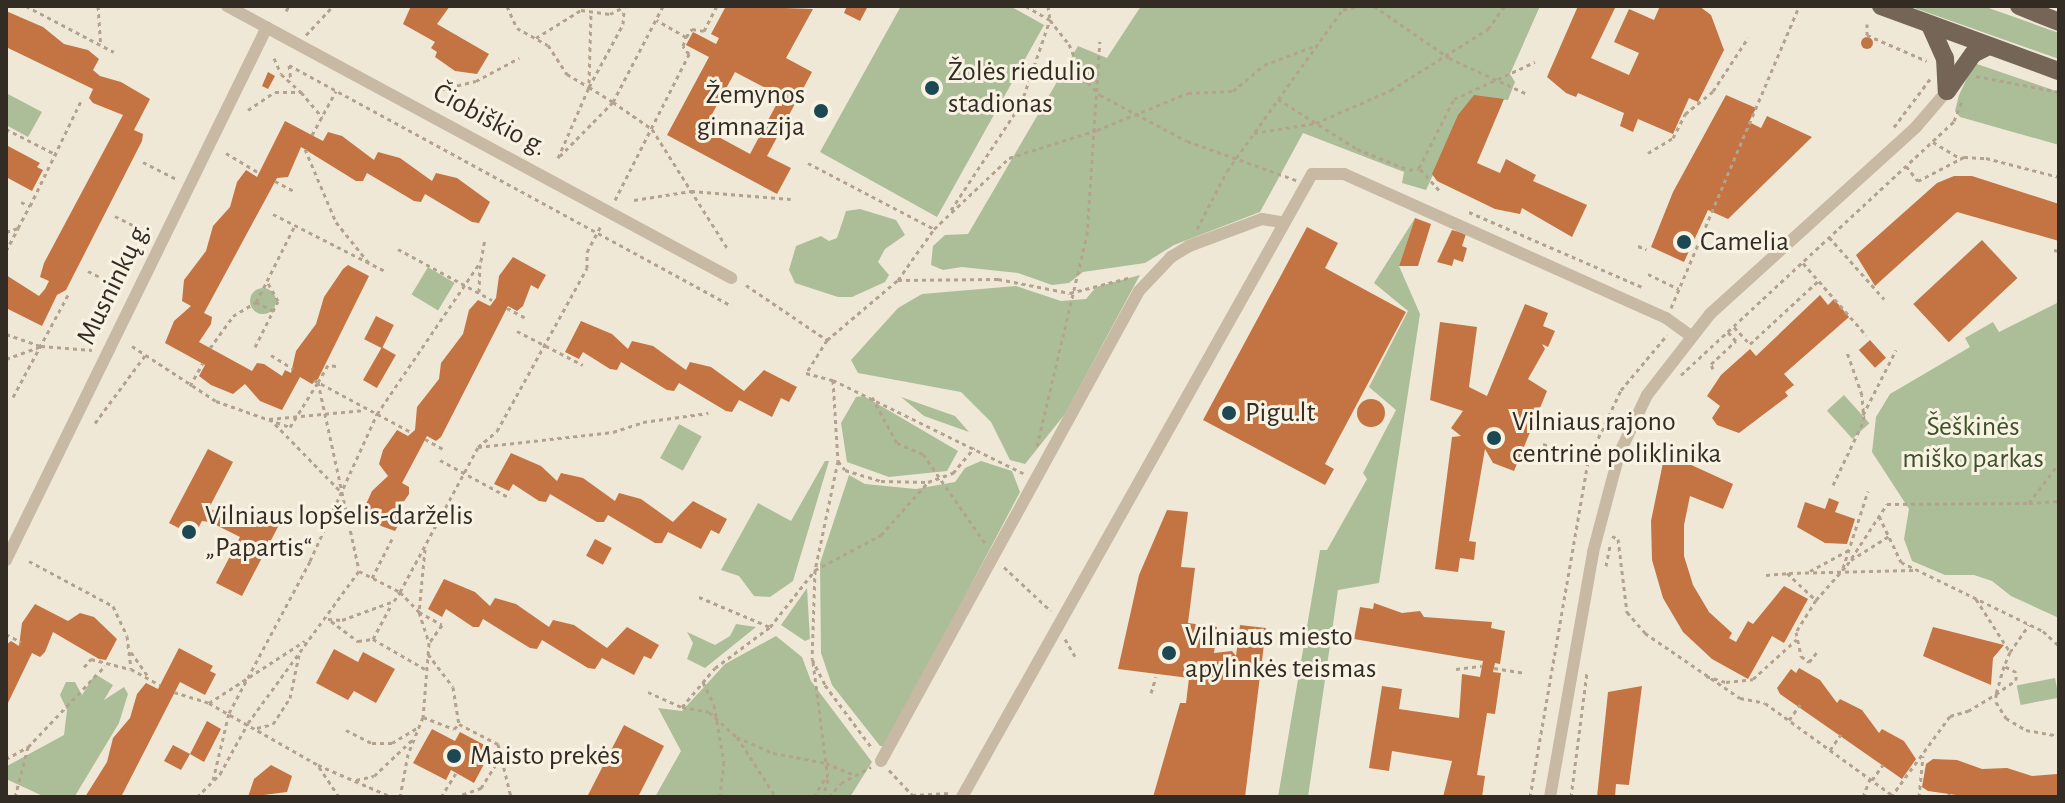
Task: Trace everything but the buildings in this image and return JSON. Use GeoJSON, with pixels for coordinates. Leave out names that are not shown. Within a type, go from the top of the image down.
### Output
{"type":"FeatureCollection","features":[{"type":"Feature","properties":{"kind":"main road"},"geometry":{"type":"LineString","coordinates":[[1881,6],[2059,71]]}},
{"type":"Feature","properties":{"kind":"main road"},"geometry":{"type":"LineString","coordinates":[[2019,6],[2059,22]]}},
{"type":"Feature","properties":{"kind":"main road"},"geometry":{"type":"LineString","coordinates":[[1930,25],[1945,58],[1947,91]]}},
{"type":"Feature","properties":{"kind":"main road"},"geometry":{"type":"LineString","coordinates":[[1947,91],[1964,63],[1987,47]]}},
{"type":"Feature","properties":{"kind":"street","name":"Čiobiškio g."},"geometry":{"type":"LineString","coordinates":[[227,6],[731,278]]}},
{"type":"Feature","properties":{"kind":"street","name":"Musninkų g."},"geometry":{"type":"LineString","coordinates":[[6,560],[267,27]]}},
{"type":"Feature","properties":{"kind":"street"},"geometry":{"type":"LineString","coordinates":[[1550,797],[1581,602],[1608,488],[1635,420],[1664,371],[1691,336],[1926,118],[1947,91]]}},
{"type":"Feature","properties":{"kind":"street"},"geometry":{"type":"LineString","coordinates":[[962,796],[1303,183],[1326,170],[1344,174],[1666,318],[1691,336]]}},
{"type":"Feature","properties":{"kind":"street"},"geometry":{"type":"LineString","coordinates":[[881,761],[1035,480],[1155,271],[1189,246],[1262,219],[1280,222]]}},
{"type":"Feature","properties":{"kind":"path"},"geometry":{"type":"LineString","coordinates":[[26,6],[114,52]]}},
{"type":"Feature","properties":{"kind":"path"},"geometry":{"type":"LineString","coordinates":[[98,6],[101,45]]}},
{"type":"Feature","properties":{"kind":"path"},"geometry":{"type":"LineString","coordinates":[[286,11],[289,6]]}},
{"type":"Feature","properties":{"kind":"path"},"geometry":{"type":"LineString","coordinates":[[300,45],[333,6]]}},
{"type":"Feature","properties":{"kind":"path"},"geometry":{"type":"LineString","coordinates":[[507,6],[517,28],[548,45],[567,74],[652,129],[729,251]]}},
{"type":"Feature","properties":{"kind":"path"},"geometry":{"type":"LineString","coordinates":[[536,38],[581,10],[591,12],[625,8],[623,24],[589,87],[558,158],[613,102],[663,6]]}},
{"type":"Feature","properties":{"kind":"path"},"geometry":{"type":"LineString","coordinates":[[373,639],[478,447],[497,431],[587,268],[587,252],[689,54],[683,46],[686,37],[692,29],[704,31],[717,6]]}},
{"type":"Feature","properties":{"kind":"path"},"geometry":{"type":"LineString","coordinates":[[1026,6],[1050,20],[1069,44],[1082,76],[1100,95],[1187,141],[1238,155],[1303,183]]}},
{"type":"Feature","properties":{"kind":"path"},"geometry":{"type":"LineString","coordinates":[[947,217],[1021,104],[1050,20],[1048,6]]}},
{"type":"Feature","properties":{"kind":"path"},"geometry":{"type":"LineString","coordinates":[[1189,246],[1238,155],[1345,6]]}},
{"type":"Feature","properties":{"kind":"path"},"geometry":{"type":"LineString","coordinates":[[1341,11],[1359,6]]}},
{"type":"Feature","properties":{"kind":"path"},"geometry":{"type":"LineString","coordinates":[[1374,6],[1449,58],[1525,93]]}},
{"type":"Feature","properties":{"kind":"path"},"geometry":{"type":"LineString","coordinates":[[1254,133],[1316,123],[1449,58],[1488,29],[1505,6]]}},
{"type":"Feature","properties":{"kind":"path"},"geometry":{"type":"LineString","coordinates":[[1666,318],[1799,6]]}},
{"type":"Feature","properties":{"kind":"path"},"geometry":{"type":"LineString","coordinates":[[589,87],[591,12]]}},
{"type":"Feature","properties":{"kind":"path"},"geometry":{"type":"LineString","coordinates":[[656,20],[686,37]]}},
{"type":"Feature","properties":{"kind":"path"},"geometry":{"type":"LineString","coordinates":[[1648,153],[1673,138],[1685,114],[1713,91],[1748,38]]}},
{"type":"Feature","properties":{"kind":"path"},"geometry":{"type":"LineString","coordinates":[[1100,41],[1100,95],[1097,130],[1088,183],[1087,235],[1043,405],[1035,480],[871,396],[833,380],[806,373],[827,340],[898,280],[934,229],[1009,158],[1097,130],[1188,93],[1233,91],[1264,65],[1317,45]]}},
{"type":"Feature","properties":{"kind":"path"},"geometry":{"type":"LineString","coordinates":[[274,58],[292,84],[322,117]]}},
{"type":"Feature","properties":{"kind":"path"},"geometry":{"type":"LineString","coordinates":[[434,91],[476,81],[519,58]]}},
{"type":"Feature","properties":{"kind":"path"},"geometry":{"type":"LineString","coordinates":[[1419,168],[1454,99],[1489,79],[1535,62]]}},
{"type":"Feature","properties":{"kind":"path"},"geometry":{"type":"LineString","coordinates":[[292,84],[289,65],[732,306]]}},
{"type":"Feature","properties":{"kind":"path"},"geometry":{"type":"LineString","coordinates":[[1885,135],[1913,107],[1938,66]]}},
{"type":"Feature","properties":{"kind":"path"},"geometry":{"type":"LineString","coordinates":[[1645,356],[1675,380],[1954,121],[1972,75]]}},
{"type":"Feature","properties":{"kind":"path"},"geometry":{"type":"LineString","coordinates":[[312,135],[336,91]]}},
{"type":"Feature","properties":{"kind":"path"},"geometry":{"type":"LineString","coordinates":[[248,110],[275,92],[301,92]]}},
{"type":"Feature","properties":{"kind":"path"},"geometry":{"type":"LineString","coordinates":[[6,251],[57,155],[82,99]]}},
{"type":"Feature","properties":{"kind":"path"},"geometry":{"type":"LineString","coordinates":[[1278,99],[1385,162],[1409,170],[1419,168]]}},
{"type":"Feature","properties":{"kind":"path"},"geometry":{"type":"LineString","coordinates":[[6,129],[57,155]]}},
{"type":"Feature","properties":{"kind":"path"},"geometry":{"type":"LineString","coordinates":[[1931,141],[1961,159],[2011,161],[2059,177]]}},
{"type":"Feature","properties":{"kind":"path"},"geometry":{"type":"LineString","coordinates":[[305,149],[336,222],[369,263]]}},
{"type":"Feature","properties":{"kind":"path"},"geometry":{"type":"LineString","coordinates":[[226,153],[259,173]]}},
{"type":"Feature","properties":{"kind":"path"},"geometry":{"type":"LineString","coordinates":[[1905,165],[1918,181],[1961,159]]}},
{"type":"Feature","properties":{"kind":"path"},"geometry":{"type":"LineString","coordinates":[[143,162],[175,178]]}},
{"type":"Feature","properties":{"kind":"path"},"geometry":{"type":"LineString","coordinates":[[808,163],[934,229]]}},
{"type":"Feature","properties":{"kind":"path"},"geometry":{"type":"LineString","coordinates":[[1419,168],[1439,190]]}},
{"type":"Feature","properties":{"kind":"path"},"geometry":{"type":"LineString","coordinates":[[275,181],[294,191]]}},
{"type":"Feature","properties":{"kind":"path"},"geometry":{"type":"LineString","coordinates":[[634,200],[691,191],[791,199]]}},
{"type":"Feature","properties":{"kind":"path"},"geometry":{"type":"LineString","coordinates":[[21,202],[30,206]]}},
{"type":"Feature","properties":{"kind":"path"},"geometry":{"type":"LineString","coordinates":[[1469,212],[1642,287]]}},
{"type":"Feature","properties":{"kind":"path"},"geometry":{"type":"LineString","coordinates":[[273,214],[385,271]]}},
{"type":"Feature","properties":{"kind":"path"},"geometry":{"type":"LineString","coordinates":[[115,216],[149,233]]}},
{"type":"Feature","properties":{"kind":"path"},"geometry":{"type":"LineString","coordinates":[[210,348],[233,316],[256,302],[295,225]]}},
{"type":"Feature","properties":{"kind":"path"},"geometry":{"type":"LineString","coordinates":[[6,232],[18,228]]}},
{"type":"Feature","properties":{"kind":"path"},"geometry":{"type":"LineString","coordinates":[[1829,237],[1884,299]]}},
{"type":"Feature","properties":{"kind":"path"},"geometry":{"type":"LineString","coordinates":[[479,293],[485,238]]}},
{"type":"Feature","properties":{"kind":"path"},"geometry":{"type":"LineString","coordinates":[[1638,246],[1646,249]]}},
{"type":"Feature","properties":{"kind":"path"},"geometry":{"type":"LineString","coordinates":[[398,249],[492,300]]}},
{"type":"Feature","properties":{"kind":"path"},"geometry":{"type":"LineString","coordinates":[[213,782],[229,713],[342,493],[377,414],[481,261]]}},
{"type":"Feature","properties":{"kind":"path"},"geometry":{"type":"LineString","coordinates":[[1802,263],[1866,335]]}},
{"type":"Feature","properties":{"kind":"path"},"geometry":{"type":"LineString","coordinates":[[88,271],[122,288]]}},
{"type":"Feature","properties":{"kind":"path"},"geometry":{"type":"LineString","coordinates":[[898,280],[998,279],[1070,293],[1155,271]]}},
{"type":"Feature","properties":{"kind":"path"},"geometry":{"type":"LineString","coordinates":[[1648,274],[1679,289]]}},
{"type":"Feature","properties":{"kind":"path"},"geometry":{"type":"LineString","coordinates":[[255,347],[278,301],[267,281]]}},
{"type":"Feature","properties":{"kind":"path"},"geometry":{"type":"LineString","coordinates":[[1733,326],[1750,344],[1818,281]]}},
{"type":"Feature","properties":{"kind":"path"},"geometry":{"type":"LineString","coordinates":[[746,285],[827,340]]}},
{"type":"Feature","properties":{"kind":"path"},"geometry":{"type":"LineString","coordinates":[[13,397],[68,295]]}},
{"type":"Feature","properties":{"kind":"path"},"geometry":{"type":"LineString","coordinates":[[256,302],[275,311]]}},
{"type":"Feature","properties":{"kind":"path"},"geometry":{"type":"LineString","coordinates":[[507,308],[526,318]]}},
{"type":"Feature","properties":{"kind":"path"},"geometry":{"type":"LineString","coordinates":[[517,331],[583,365]]}},
{"type":"Feature","properties":{"kind":"path"},"geometry":{"type":"LineString","coordinates":[[1713,369],[1711,364],[1736,341],[1728,332]]}},
{"type":"Feature","properties":{"kind":"path"},"geometry":{"type":"LineString","coordinates":[[6,334],[41,346],[92,350]]}},
{"type":"Feature","properties":{"kind":"path"},"geometry":{"type":"LineString","coordinates":[[6,359],[41,346]]}},
{"type":"Feature","properties":{"kind":"path"},"geometry":{"type":"LineString","coordinates":[[132,346],[190,386],[290,427],[328,365],[336,366]]}},
{"type":"Feature","properties":{"kind":"path"},"geometry":{"type":"LineString","coordinates":[[1833,485],[1863,415],[1896,350]]}},
{"type":"Feature","properties":{"kind":"path"},"geometry":{"type":"LineString","coordinates":[[1847,352],[1863,415]]}},
{"type":"Feature","properties":{"kind":"path"},"geometry":{"type":"LineString","coordinates":[[95,423],[146,354]]}},
{"type":"Feature","properties":{"kind":"path"},"geometry":{"type":"LineString","coordinates":[[271,355],[293,369]]}},
{"type":"Feature","properties":{"kind":"path"},"geometry":{"type":"LineString","coordinates":[[190,386],[203,363]]}},
{"type":"Feature","properties":{"kind":"path"},"geometry":{"type":"LineString","coordinates":[[823,797],[827,773],[812,659],[815,570],[838,461],[833,380]]}},
{"type":"Feature","properties":{"kind":"path"},"geometry":{"type":"LineString","coordinates":[[316,381],[411,432]]}},
{"type":"Feature","properties":{"kind":"path"},"geometry":{"type":"LineString","coordinates":[[197,797],[213,782],[248,723],[309,639],[328,619],[359,571],[316,381]]}},
{"type":"Feature","properties":{"kind":"path"},"geometry":{"type":"LineString","coordinates":[[871,396],[897,443],[923,454],[970,516],[993,559],[1032,590],[1058,624],[1075,656]]}},
{"type":"Feature","properties":{"kind":"path"},"geometry":{"type":"LineString","coordinates":[[271,420],[323,411],[369,410]]}},
{"type":"Feature","properties":{"kind":"path"},"geometry":{"type":"LineString","coordinates":[[478,447],[613,432],[643,422],[708,413]]}},
{"type":"Feature","properties":{"kind":"path"},"geometry":{"type":"LineString","coordinates":[[271,420],[342,493]]}},
{"type":"Feature","properties":{"kind":"path"},"geometry":{"type":"LineString","coordinates":[[425,439],[445,450]]}},
{"type":"Feature","properties":{"kind":"path"},"geometry":{"type":"LineString","coordinates":[[1543,444],[1588,460]]}},
{"type":"Feature","properties":{"kind":"path"},"geometry":{"type":"LineString","coordinates":[[838,461],[845,470],[881,481],[928,482],[953,473],[974,448]]}},
{"type":"Feature","properties":{"kind":"path"},"geometry":{"type":"LineString","coordinates":[[440,460],[510,498]]}},
{"type":"Feature","properties":{"kind":"path"},"geometry":{"type":"LineString","coordinates":[[2029,503],[2059,463]]}},
{"type":"Feature","properties":{"kind":"path"},"geometry":{"type":"LineString","coordinates":[[682,707],[703,682],[770,627],[815,570],[881,535],[928,482]]}},
{"type":"Feature","properties":{"kind":"path"},"geometry":{"type":"LineString","coordinates":[[1842,571],[1868,491]]}},
{"type":"Feature","properties":{"kind":"path"},"geometry":{"type":"LineString","coordinates":[[1817,652],[1809,662],[1801,656],[1796,632],[1887,504],[2059,501]]}},
{"type":"Feature","properties":{"kind":"path"},"geometry":{"type":"LineString","coordinates":[[1879,516],[1901,562],[2030,624],[2059,646]]}},
{"type":"Feature","properties":{"kind":"path"},"geometry":{"type":"LineString","coordinates":[[1605,567],[1615,521]]}},
{"type":"Feature","properties":{"kind":"path"},"geometry":{"type":"LineString","coordinates":[[1612,536],[1618,539],[1631,620],[1702,674],[1740,698],[1765,703],[1893,796],[1950,716],[1996,694],[2016,680],[2016,672],[2004,666]]}},
{"type":"Feature","properties":{"kind":"path"},"geometry":{"type":"LineString","coordinates":[[1850,560],[1889,536]]}},
{"type":"Feature","properties":{"kind":"path"},"geometry":{"type":"LineString","coordinates":[[372,578],[392,539]]}},
{"type":"Feature","properties":{"kind":"path"},"geometry":{"type":"LineString","coordinates":[[400,797],[415,736],[423,717],[429,643],[419,612],[425,546]]}},
{"type":"Feature","properties":{"kind":"path"},"geometry":{"type":"LineString","coordinates":[[1806,573],[1850,549]]}},
{"type":"Feature","properties":{"kind":"path"},"geometry":{"type":"LineString","coordinates":[[29,561],[103,597],[120,616],[131,669]]}},
{"type":"Feature","properties":{"kind":"path"},"geometry":{"type":"LineString","coordinates":[[1766,575],[1913,570]]}},
{"type":"Feature","properties":{"kind":"path"},"geometry":{"type":"LineString","coordinates":[[359,571],[400,592],[419,612],[442,625],[429,643]]}},
{"type":"Feature","properties":{"kind":"path"},"geometry":{"type":"LineString","coordinates":[[1787,573],[1816,600]]}},
{"type":"Feature","properties":{"kind":"path"},"geometry":{"type":"LineString","coordinates":[[1974,596],[2010,652]]}},
{"type":"Feature","properties":{"kind":"path"},"geometry":{"type":"LineString","coordinates":[[699,597],[770,627]]}},
{"type":"Feature","properties":{"kind":"path"},"geometry":{"type":"LineString","coordinates":[[328,619],[342,620],[394,601]]}},
{"type":"Feature","properties":{"kind":"path"},"geometry":{"type":"LineString","coordinates":[[328,619],[358,641],[373,639],[427,670]]}},
{"type":"Feature","properties":{"kind":"path"},"geometry":{"type":"LineString","coordinates":[[2030,624],[2010,652],[1996,702],[2017,727],[2059,736]]}},
{"type":"Feature","properties":{"kind":"path"},"geometry":{"type":"LineString","coordinates":[[6,634],[21,642]]}},
{"type":"Feature","properties":{"kind":"path"},"geometry":{"type":"LineString","coordinates":[[209,703],[251,671],[309,639]]}},
{"type":"Feature","properties":{"kind":"path"},"geometry":{"type":"LineString","coordinates":[[1702,674],[1726,682],[1753,679],[1797,639]]}},
{"type":"Feature","properties":{"kind":"path"},"geometry":{"type":"LineString","coordinates":[[129,648],[149,679]]}},
{"type":"Feature","properties":{"kind":"path"},"geometry":{"type":"LineString","coordinates":[[257,728],[273,724],[290,698],[300,652]]}},
{"type":"Feature","properties":{"kind":"path"},"geometry":{"type":"LineString","coordinates":[[428,654],[453,687],[459,724]]}},
{"type":"Feature","properties":{"kind":"path"},"geometry":{"type":"LineString","coordinates":[[84,667],[91,659],[105,666],[131,669],[160,685]]}},
{"type":"Feature","properties":{"kind":"path"},"geometry":{"type":"LineString","coordinates":[[812,659],[825,685],[881,761],[912,796],[962,796]]}},
{"type":"Feature","properties":{"kind":"path"},"geometry":{"type":"LineString","coordinates":[[6,759],[28,747],[105,666]]}},
{"type":"Feature","properties":{"kind":"path"},"geometry":{"type":"LineString","coordinates":[[1456,669],[1482,666]]}},
{"type":"Feature","properties":{"kind":"path"},"geometry":{"type":"LineString","coordinates":[[1494,668],[1524,673]]}},
{"type":"Feature","properties":{"kind":"path"},"geometry":{"type":"LineString","coordinates":[[1571,797],[1587,670]]}},
{"type":"Feature","properties":{"kind":"path"},"geometry":{"type":"LineString","coordinates":[[1151,693],[1156,677]]}},
{"type":"Feature","properties":{"kind":"path"},"geometry":{"type":"LineString","coordinates":[[703,682],[715,718],[724,762],[720,797]]}},
{"type":"Feature","properties":{"kind":"path"},"geometry":{"type":"LineString","coordinates":[[174,692],[209,703],[318,765],[392,797]]}},
{"type":"Feature","properties":{"kind":"path"},"geometry":{"type":"LineString","coordinates":[[648,692],[715,718],[737,737],[776,797]]}},
{"type":"Feature","properties":{"kind":"path"},"geometry":{"type":"LineString","coordinates":[[1789,720],[1800,705]]}},
{"type":"Feature","properties":{"kind":"path"},"geometry":{"type":"LineString","coordinates":[[423,717],[454,729],[459,724]]}},
{"type":"Feature","properties":{"kind":"path"},"geometry":{"type":"LineString","coordinates":[[459,724],[498,744],[511,797]]}},
{"type":"Feature","properties":{"kind":"path"},"geometry":{"type":"LineString","coordinates":[[346,730],[372,743],[392,743],[419,727]]}},
{"type":"Feature","properties":{"kind":"path"},"geometry":{"type":"LineString","coordinates":[[1830,750],[1841,734]]}},
{"type":"Feature","properties":{"kind":"path"},"geometry":{"type":"LineString","coordinates":[[353,780],[374,776],[415,736]]}},
{"type":"Feature","properties":{"kind":"path"},"geometry":{"type":"LineString","coordinates":[[737,737],[773,753],[826,763],[854,775]]}},
{"type":"Feature","properties":{"kind":"path"},"geometry":{"type":"LineString","coordinates":[[15,797],[28,747]]}},
{"type":"Feature","properties":{"kind":"path"},"geometry":{"type":"LineString","coordinates":[[1919,797],[1923,752]]}},
{"type":"Feature","properties":{"kind":"path"},"geometry":{"type":"LineString","coordinates":[[455,797],[481,788],[502,754]]}},
{"type":"Feature","properties":{"kind":"path"},"geometry":{"type":"LineString","coordinates":[[829,797],[854,775],[881,761]]}},
{"type":"Feature","properties":{"kind":"path"},"geometry":{"type":"LineString","coordinates":[[318,765],[339,797]]}},
{"type":"Feature","properties":{"kind":"path"},"geometry":{"type":"LineString","coordinates":[[1863,797],[1871,779],[1883,765]]}},
{"type":"Feature","properties":{"kind":"path"},"geometry":{"type":"LineString","coordinates":[[441,797],[456,773]]}},
{"type":"Feature","properties":{"kind":"path"},"geometry":{"type":"LineString","coordinates":[[814,797],[827,773]]}},
{"type":"Feature","properties":{"kind":"green space","name":"Žolės riedulio stadionas"},"geometry":{"type":"Polygon","coordinates":[[[901,6],[1010,6],[1044,25],[937,217],[820,152],[901,6]]]}},
{"type":"Feature","properties":{"kind":"green space"},"geometry":{"type":"Polygon","coordinates":[[[1141,6],[1540,6],[1510,74],[1515,82],[1508,100],[1482,98],[1464,108],[1426,190],[1402,183],[1404,172],[1303,133],[1260,212],[1174,245],[1145,263],[1083,272],[1069,283],[1052,285],[1018,273],[962,267],[943,270],[931,265],[933,246],[945,235],[968,234],[1078,46],[1107,58],[1141,6]]]}},
{"type":"Feature","properties":{"kind":"green space"},"geometry":{"type":"Polygon","coordinates":[[[1909,6],[1983,6],[2059,33],[2059,59],[1909,6]]]}},
{"type":"Feature","properties":{"kind":"green space"},"geometry":{"type":"Polygon","coordinates":[[[1974,63],[2059,92],[2059,145],[1960,117],[1955,111],[1959,95],[1974,63]]]}},
{"type":"Feature","properties":{"kind":"green space"},"geometry":{"type":"Polygon","coordinates":[[[6,93],[42,112],[28,137],[6,125],[6,93]]]}},
{"type":"Feature","properties":{"kind":"green space"},"geometry":{"type":"Polygon","coordinates":[[[860,209],[896,220],[905,235],[885,249],[878,262],[889,275],[885,282],[852,297],[838,297],[795,283],[789,270],[796,246],[821,236],[829,241],[837,238],[846,211],[860,209]]]}},
{"type":"Feature","properties":{"kind":"green space"},"geometry":{"type":"Polygon","coordinates":[[[1415,218],[1399,266],[1420,314],[1379,583],[1338,590],[1308,797],[1278,797],[1320,550],[1327,550],[1367,479],[1363,473],[1396,410],[1369,387],[1408,311],[1374,283],[1415,218]]]}},
{"type":"Feature","properties":{"kind":"green space"},"geometry":{"type":"Polygon","coordinates":[[[428,267],[455,283],[438,310],[412,294],[428,267]]]}},
{"type":"Feature","properties":{"kind":"green space"},"geometry":{"type":"Polygon","coordinates":[[[1140,275],[1065,414],[1025,464],[1010,460],[991,422],[961,392],[858,373],[851,360],[898,308],[922,294],[1016,286],[1061,301],[1086,299],[1096,287],[1140,275]]]}},
{"type":"Feature","properties":{"kind":"green space"},"geometry":{"type":"Polygon","coordinates":[[[263,288],[272,292],[276,301],[272,310],[263,314],[254,310],[250,301],[254,292],[263,288]]]}},
{"type":"Feature","properties":{"kind":"green space","name":"Šeškinės miško parkas"},"geometry":{"type":"Polygon","coordinates":[[[2059,302],[2059,618],[2011,596],[1992,581],[1974,575],[1945,575],[1912,561],[1904,539],[1909,509],[1872,452],[1876,417],[1890,394],[1970,347],[1965,338],[1993,322],[1999,332],[2059,302]]]}},
{"type":"Feature","properties":{"kind":"green space"},"geometry":{"type":"Polygon","coordinates":[[[1844,395],[1869,423],[1852,439],[1827,410],[1844,395]]]}},
{"type":"Feature","properties":{"kind":"green space"},"geometry":{"type":"Polygon","coordinates":[[[864,396],[958,451],[947,471],[889,477],[847,462],[841,423],[856,397],[864,396]]]}},
{"type":"Feature","properties":{"kind":"green space"},"geometry":{"type":"Polygon","coordinates":[[[901,397],[955,416],[969,432],[924,416],[901,397]]]}},
{"type":"Feature","properties":{"kind":"green space"},"geometry":{"type":"Polygon","coordinates":[[[679,424],[702,437],[683,471],[660,458],[679,424]]]}},
{"type":"Feature","properties":{"kind":"green space"},"geometry":{"type":"Polygon","coordinates":[[[825,461],[829,461],[793,581],[770,597],[754,596],[739,576],[721,570],[758,503],[791,521],[825,461]]]}},
{"type":"Feature","properties":{"kind":"green space"},"geometry":{"type":"Polygon","coordinates":[[[981,461],[1012,471],[1020,492],[886,746],[880,746],[832,685],[821,653],[820,563],[849,475],[865,484],[916,489],[955,482],[965,468],[981,461]]]}},
{"type":"Feature","properties":{"kind":"green space"},"geometry":{"type":"Polygon","coordinates":[[[807,588],[810,639],[805,641],[781,625],[807,588]]]}},
{"type":"Feature","properties":{"kind":"green space"},"geometry":{"type":"Polygon","coordinates":[[[736,624],[756,627],[705,668],[687,659],[693,643],[687,632],[715,645],[730,636],[736,624]]]}},
{"type":"Feature","properties":{"kind":"green space"},"geometry":{"type":"Polygon","coordinates":[[[776,636],[802,657],[811,681],[872,762],[850,797],[655,797],[681,751],[658,708],[682,711],[725,664],[776,636]]]}},
{"type":"Feature","properties":{"kind":"green space"},"geometry":{"type":"Polygon","coordinates":[[[95,674],[113,685],[104,700],[124,687],[128,694],[119,723],[75,796],[45,797],[6,779],[7,766],[64,735],[67,710],[60,695],[66,682],[75,682],[82,695],[95,674]]]}},
{"type":"Feature","properties":{"kind":"green space"},"geometry":{"type":"Polygon","coordinates":[[[2055,678],[2059,698],[2021,705],[2017,685],[2055,678]]]}},
{"type":"Feature","properties":{"kind":"place","name":"Žolės riedulio stadionas"},"geometry":{"type":"Point","coordinates":[932,88]}},
{"type":"Feature","properties":{"kind":"place","name":"Žemynos gimnazija"},"geometry":{"type":"Point","coordinates":[821,111]}},
{"type":"Feature","properties":{"kind":"place","name":"Camelia"},"geometry":{"type":"Point","coordinates":[1684,242]}},
{"type":"Feature","properties":{"kind":"place","name":"Pigu.lt"},"geometry":{"type":"Point","coordinates":[1229,413]}},
{"type":"Feature","properties":{"kind":"place","name":"Vilniaus rajono centrinė poliklinika"},"geometry":{"type":"Point","coordinates":[1494,438]}},
{"type":"Feature","properties":{"kind":"place","name":"Vilniaus lopšelis-darželis „Papartis“"},"geometry":{"type":"Point","coordinates":[189,532]}},
{"type":"Feature","properties":{"kind":"place","name":"Vilniaus miesto apylinkės teismas"},"geometry":{"type":"Point","coordinates":[1169,653]}},
{"type":"Feature","properties":{"kind":"place","name":"Maisto prekės"},"geometry":{"type":"Point","coordinates":[454,756]}}]}
